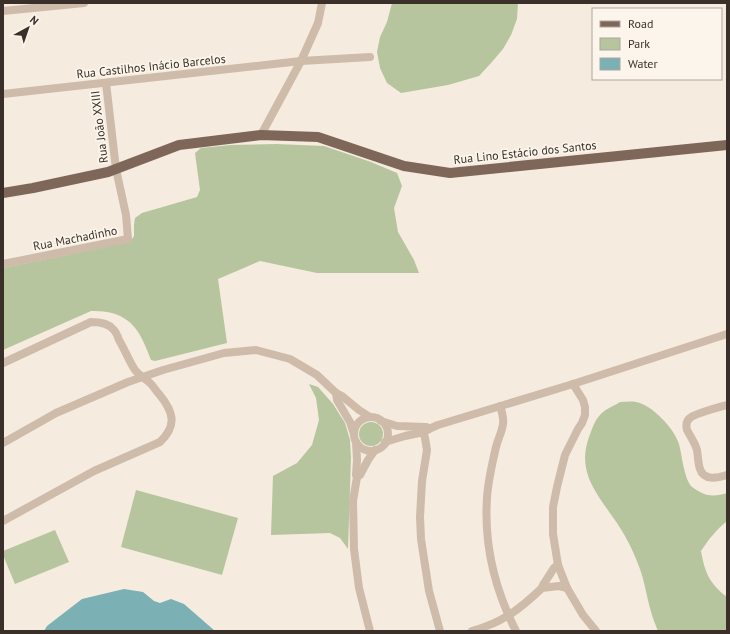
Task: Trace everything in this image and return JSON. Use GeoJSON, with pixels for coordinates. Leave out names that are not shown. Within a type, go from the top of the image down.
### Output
{"type":"FeatureCollection","features":[{"type":"Feature","properties":{"kind":"main road","name":"Rua Lino Estácio dos Santos"},"geometry":{"type":"LineString","coordinates":[[3,193],[33,188],[116,169],[179,145],[261,135],[318,137],[404,166],[450,173],[727,145]]}},
{"type":"Feature","properties":{"kind":"street"},"geometry":{"type":"LineString","coordinates":[[7,8],[84,3]]}},
{"type":"Feature","properties":{"kind":"street"},"geometry":{"type":"LineString","coordinates":[[261,135],[301,60],[318,23],[322,3]]}},
{"type":"Feature","properties":{"kind":"street","name":"Rua Castilhos Inácio Barcelos"},"geometry":{"type":"LineString","coordinates":[[3,94],[301,60],[370,57]]}},
{"type":"Feature","properties":{"kind":"street","name":"Rua João XXIII"},"geometry":{"type":"LineString","coordinates":[[106,83],[116,169]]}},
{"type":"Feature","properties":{"kind":"street","name":"Rua Machadinho"},"geometry":{"type":"LineString","coordinates":[[3,264],[128,239],[126,215],[116,169]]}},
{"type":"Feature","properties":{"kind":"street"},"geometry":{"type":"LineString","coordinates":[[3,363],[91,322],[107,324],[114,330],[135,370],[151,384],[167,403],[172,420],[166,436],[160,442],[94,471],[3,521]]}},
{"type":"Feature","properties":{"kind":"street"},"geometry":{"type":"LineString","coordinates":[[385,442],[573,384],[727,334]]}},
{"type":"Feature","properties":{"kind":"street"},"geometry":{"type":"LineString","coordinates":[[3,442],[56,413],[128,382],[163,370],[224,353],[256,350],[290,359],[317,375],[336,393],[370,417],[397,426],[426,429]]}},
{"type":"Feature","properties":{"kind":"street"},"geometry":{"type":"LineString","coordinates":[[573,384],[583,400],[585,415],[565,455],[553,507],[553,534],[558,565],[567,588],[583,615],[596,631]]}},
{"type":"Feature","properties":{"kind":"street"},"geometry":{"type":"LineString","coordinates":[[336,393],[337,400],[350,422],[355,438],[362,448],[366,450],[379,449],[385,442],[387,438],[387,429],[382,421]]}},
{"type":"Feature","properties":{"kind":"street"},"geometry":{"type":"LineString","coordinates":[[727,405],[693,416],[688,420],[686,427],[697,448],[702,472],[708,477],[712,478],[727,475]]}},
{"type":"Feature","properties":{"kind":"street"},"geometry":{"type":"LineString","coordinates":[[500,406],[503,413],[503,424],[489,476],[486,526],[491,561],[500,593],[516,631]]}},
{"type":"Feature","properties":{"kind":"street"},"geometry":{"type":"LineString","coordinates":[[370,417],[359,422],[355,430],[357,477],[354,501],[354,549],[359,588],[370,631]]}},
{"type":"Feature","properties":{"kind":"street"},"geometry":{"type":"LineString","coordinates":[[426,429],[427,450],[422,481],[420,517],[421,538],[429,592],[440,631]]}},
{"type":"Feature","properties":{"kind":"street"},"geometry":{"type":"LineString","coordinates":[[357,477],[360,475],[375,450]]}},
{"type":"Feature","properties":{"kind":"street"},"geometry":{"type":"LineString","coordinates":[[472,631],[486,627],[509,616],[542,588],[554,568],[558,565]]}},
{"type":"Feature","properties":{"kind":"street"},"geometry":{"type":"LineString","coordinates":[[542,588],[559,586],[567,588]]}},
{"type":"Feature","properties":{"kind":"green space"},"geometry":{"type":"Polygon","coordinates":[[[392,3],[518,3],[517,19],[511,35],[503,49],[479,76],[448,85],[401,93],[387,83],[380,68],[377,52],[380,37],[387,22],[392,3]]]}},
{"type":"Feature","properties":{"kind":"green space"},"geometry":{"type":"Polygon","coordinates":[[[276,144],[324,146],[371,162],[397,173],[402,186],[394,208],[398,232],[414,260],[419,273],[317,273],[260,261],[218,279],[227,343],[155,361],[151,360],[141,336],[131,323],[117,315],[91,311],[3,350],[3,268],[130,242],[134,236],[135,218],[142,213],[197,197],[200,190],[195,153],[201,148],[231,145],[276,144]]]}},
{"type":"Feature","properties":{"kind":"green space"},"geometry":{"type":"Polygon","coordinates":[[[309,384],[318,387],[333,404],[345,423],[350,440],[351,458],[348,549],[340,538],[330,533],[271,535],[273,476],[297,463],[312,445],[319,420],[316,398],[309,384]]]}},
{"type":"Feature","properties":{"kind":"green space"},"geometry":{"type":"Polygon","coordinates":[[[620,402],[634,402],[642,404],[662,418],[672,431],[679,444],[685,473],[692,487],[703,494],[717,495],[727,493],[727,521],[719,528],[701,551],[706,572],[716,587],[727,597],[727,631],[658,631],[634,553],[623,532],[596,493],[587,473],[585,462],[589,437],[596,420],[604,411],[620,402]]]}},
{"type":"Feature","properties":{"kind":"green space"},"geometry":{"type":"Polygon","coordinates":[[[371,422],[380,425],[383,434],[380,443],[371,446],[362,443],[359,434],[362,425],[371,422]]]}},
{"type":"Feature","properties":{"kind":"green space"},"geometry":{"type":"Polygon","coordinates":[[[136,490],[238,518],[222,575],[121,547],[136,490]]]}},
{"type":"Feature","properties":{"kind":"green space"},"geometry":{"type":"Polygon","coordinates":[[[55,530],[69,562],[15,584],[3,555],[3,551],[55,530]]]}},
{"type":"Feature","properties":{"kind":"water"},"geometry":{"type":"Polygon","coordinates":[[[124,589],[143,592],[154,601],[160,603],[171,599],[184,604],[215,631],[44,631],[47,626],[82,599],[124,589]]]}}]}
